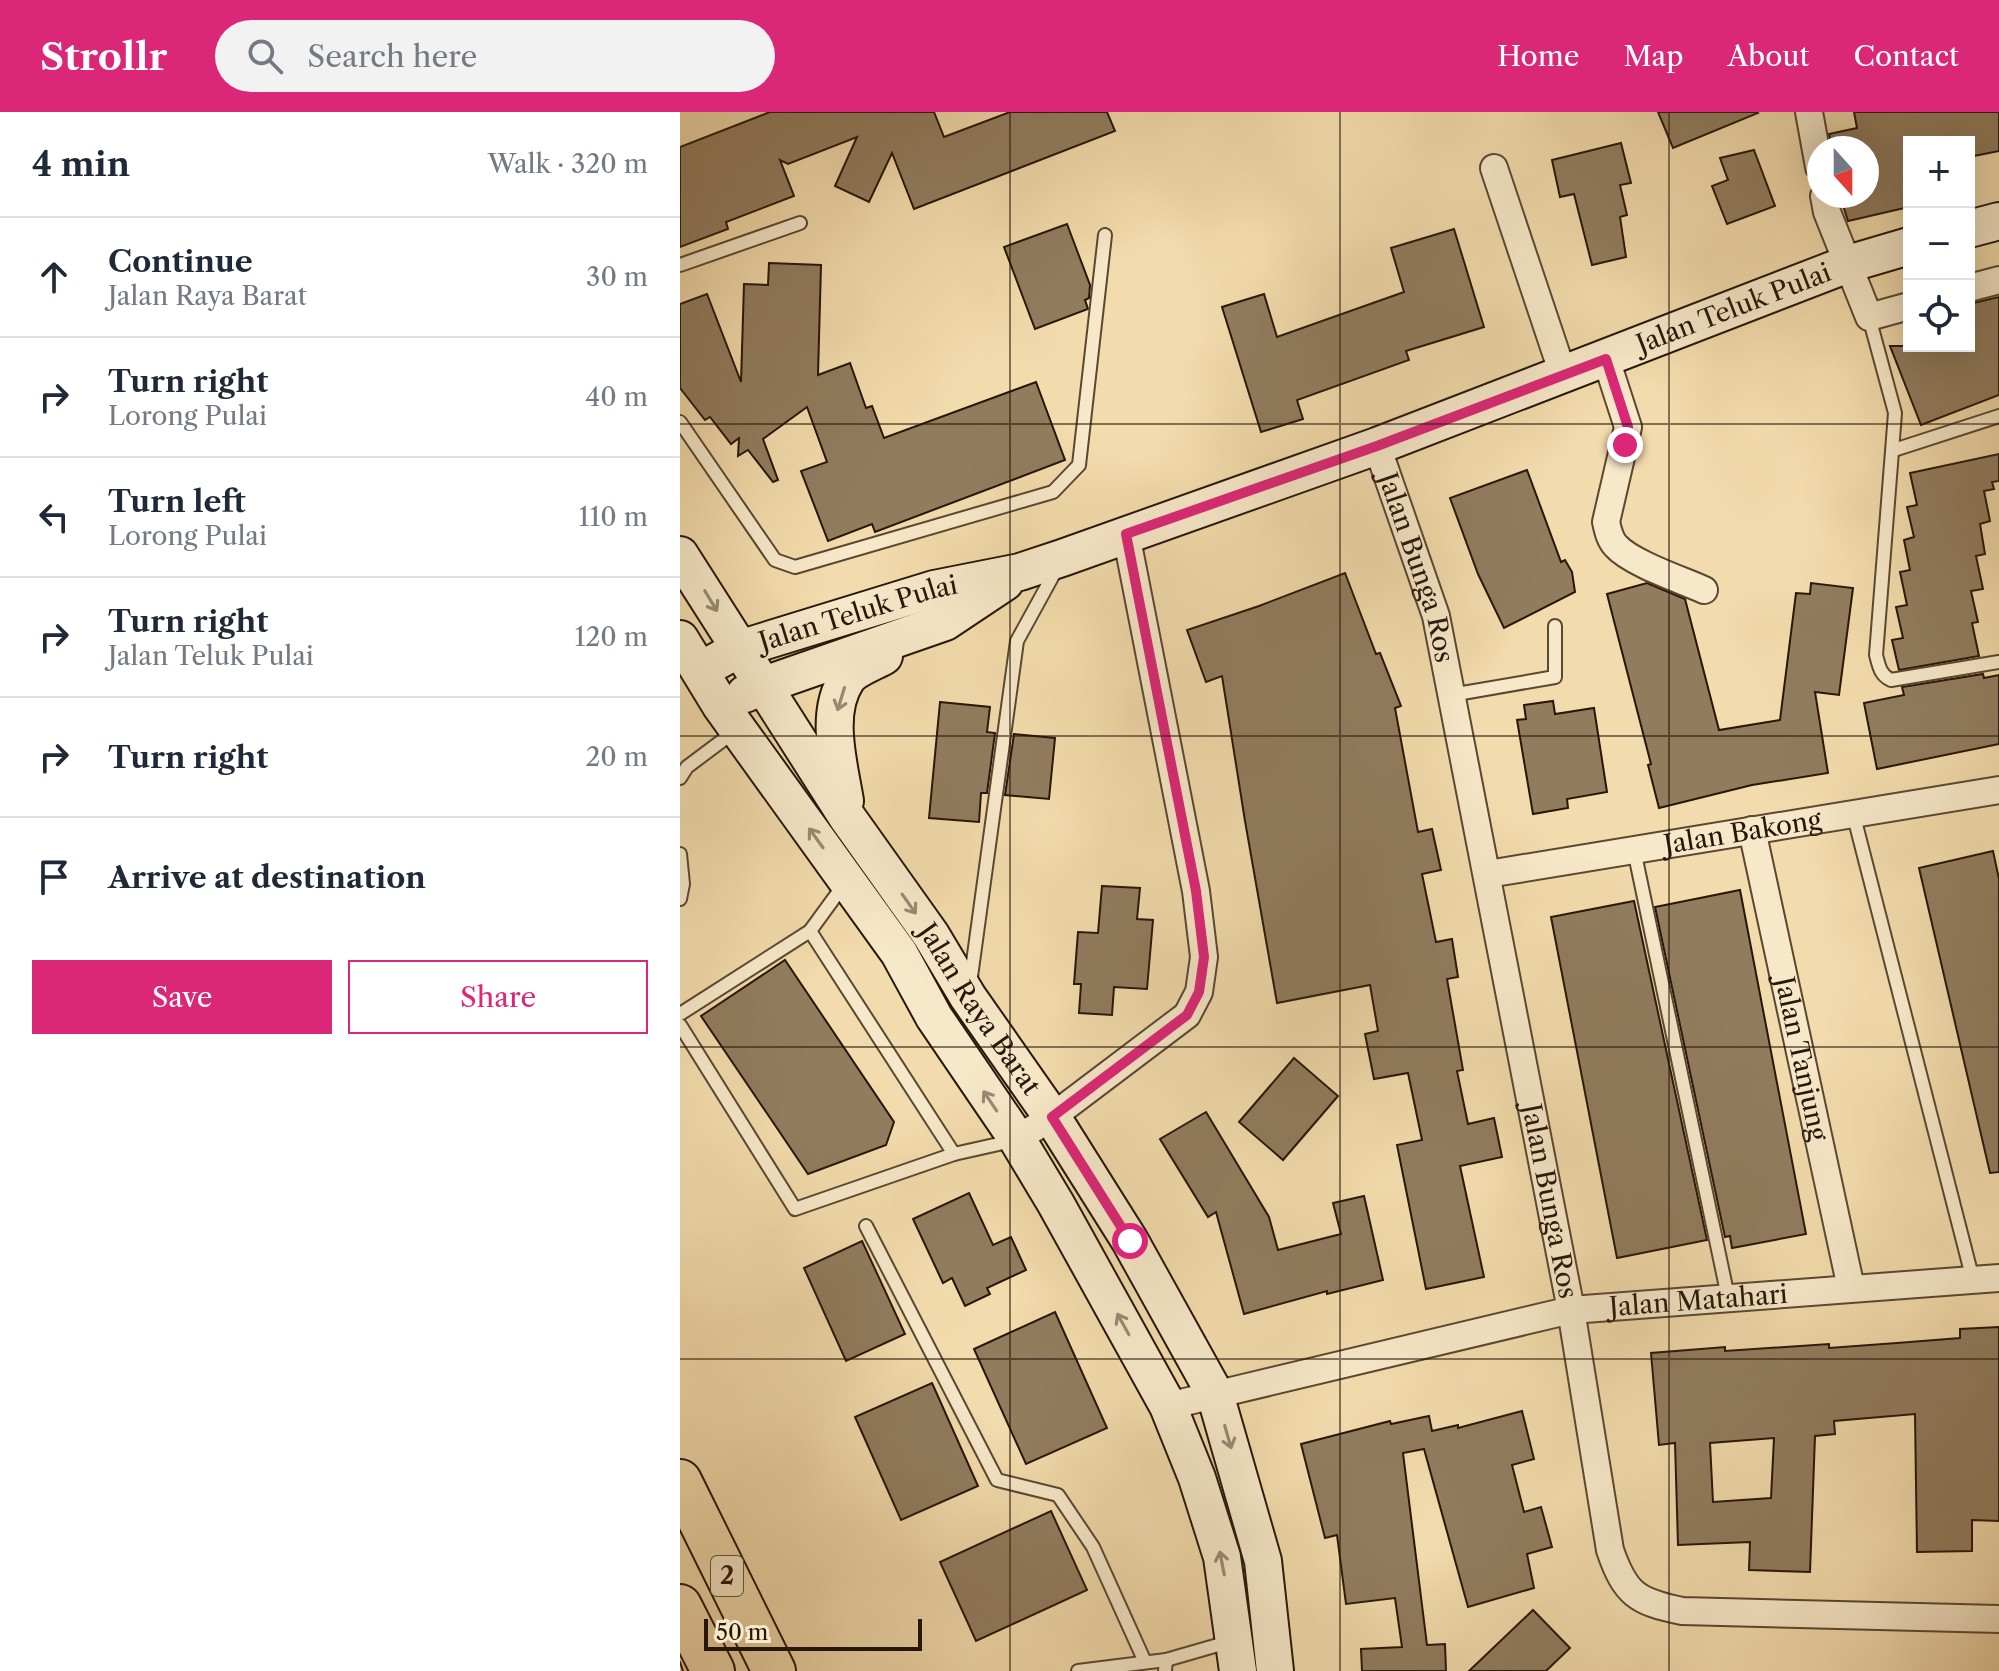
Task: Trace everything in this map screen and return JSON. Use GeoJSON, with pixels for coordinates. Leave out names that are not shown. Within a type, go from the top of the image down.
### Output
{"type":"FeatureCollection","features":[{"type":"Feature","properties":{"kind":"highway","name":"2"},"geometry":{"type":"LineString","coordinates":[[680,1481],[774,1671]]}},
{"type":"Feature","properties":{"kind":"highway","name":"2"},"geometry":{"type":"LineString","coordinates":[[680,1606],[713,1671]]}},
{"type":"Feature","properties":{"kind":"main road"},"geometry":{"type":"LineString","coordinates":[[1975,227],[1999,221]]}},
{"type":"Feature","properties":{"kind":"main road","name":"Jalan Teluk Pulai"},"geometry":{"type":"LineString","coordinates":[[701,670],[739,649],[934,589],[1020,572],[1062,558],[1377,446],[1848,264],[1903,248]]}},
{"type":"Feature","properties":{"kind":"main road","name":"Jalan Raya Barat"},"geometry":{"type":"LineString","coordinates":[[680,555],[847,817],[931,935],[968,997],[1052,1117],[1130,1241],[1215,1394],[1263,1561],[1250,1644]]}},
{"type":"Feature","properties":{"kind":"main road","name":"Jalan Teluk Pulai"},"geometry":{"type":"LineString","coordinates":[[729,718],[764,685],[945,622],[1020,572]]}},
{"type":"Feature","properties":{"kind":"main road"},"geometry":{"type":"LineString","coordinates":[[847,817],[835,728],[838,702],[848,677],[945,622]]}},
{"type":"Feature","properties":{"kind":"main road","name":"Jalan Raya Barat"},"geometry":{"type":"LineString","coordinates":[[680,639],[729,718],[899,953],[934,1017],[1017,1139],[1056,1204],[1168,1406],[1197,1478],[1250,1644],[1275,1671]]}},
{"type":"Feature","properties":{"kind":"street"},"geometry":{"type":"LineString","coordinates":[[1809,112],[1813,136]]}},
{"type":"Feature","properties":{"kind":"street"},"geometry":{"type":"LineString","coordinates":[[1494,168],[1563,374]]}},
{"type":"Feature","properties":{"kind":"street"},"geometry":{"type":"LineString","coordinates":[[1826,208],[1869,317],[1903,308]]}},
{"type":"Feature","properties":{"kind":"street"},"geometry":{"type":"LineString","coordinates":[[1975,286],[1999,280]]}},
{"type":"Feature","properties":{"kind":"street"},"geometry":{"type":"LineString","coordinates":[[1606,359],[1628,427],[1606,522],[1608,533],[1615,545],[1627,555],[1704,590]]}},
{"type":"Feature","properties":{"kind":"street","name":"Jalan Bunga Ros"},"geometry":{"type":"LineString","coordinates":[[1377,446],[1436,616],[1571,1310],[1610,1550],[1619,1577],[1631,1593],[1651,1605],[1682,1611],[1999,1619]]}},
{"type":"Feature","properties":{"kind":"street"},"geometry":{"type":"LineString","coordinates":[[1017,1139],[1052,1117],[1187,1015],[1199,992],[1204,957],[1196,891],[1126,534]]}},
{"type":"Feature","properties":{"kind":"street","name":"Jalan Bakong"},"geometry":{"type":"LineString","coordinates":[[1488,874],[1999,790]]}},
{"type":"Feature","properties":{"kind":"street","name":"Jalan Tanjung"},"geometry":{"type":"LineString","coordinates":[[1752,830],[1851,1288]]}},
{"type":"Feature","properties":{"kind":"street","name":"Jalan Matahari"},"geometry":{"type":"LineString","coordinates":[[1168,1406],[1571,1310],[1986,1279]]}},
{"type":"Feature","properties":{"kind":"lane"},"geometry":{"type":"LineString","coordinates":[[680,265],[800,223]]}},
{"type":"Feature","properties":{"kind":"lane"},"geometry":{"type":"LineString","coordinates":[[680,422],[775,560],[795,567],[1053,492],[1079,465],[1105,235]]}},
{"type":"Feature","properties":{"kind":"lane"},"geometry":{"type":"LineString","coordinates":[[1869,317],[1895,413],[1876,655],[1880,670],[1891,680],[1999,662]]}},
{"type":"Feature","properties":{"kind":"lane"},"geometry":{"type":"LineString","coordinates":[[1894,450],[1999,416]]}},
{"type":"Feature","properties":{"kind":"lane"},"geometry":{"type":"LineString","coordinates":[[968,997],[1017,641],[1062,558]]}},
{"type":"Feature","properties":{"kind":"lane"},"geometry":{"type":"LineString","coordinates":[[1451,695],[1555,677],[1555,626]]}},
{"type":"Feature","properties":{"kind":"lane"},"geometry":{"type":"LineString","coordinates":[[680,778],[729,718]]}},
{"type":"Feature","properties":{"kind":"lane"},"geometry":{"type":"LineString","coordinates":[[1853,813],[1986,1279]]}},
{"type":"Feature","properties":{"kind":"lane"},"geometry":{"type":"LineString","coordinates":[[1634,850],[1728,1297]]}},
{"type":"Feature","properties":{"kind":"lane"},"geometry":{"type":"LineString","coordinates":[[680,854],[683,884],[680,899]]}},
{"type":"Feature","properties":{"kind":"lane"},"geometry":{"type":"LineString","coordinates":[[680,1014],[810,931],[846,880]]}},
{"type":"Feature","properties":{"kind":"lane"},"geometry":{"type":"LineString","coordinates":[[810,931],[954,1154]]}},
{"type":"Feature","properties":{"kind":"lane"},"geometry":{"type":"LineString","coordinates":[[680,1025],[795,1209],[954,1154],[1017,1139]]}},
{"type":"Feature","properties":{"kind":"lane"},"geometry":{"type":"LineString","coordinates":[[866,1226],[997,1480],[1058,1495],[1093,1547],[1145,1662]]}},
{"type":"Feature","properties":{"kind":"lane"},"geometry":{"type":"LineString","coordinates":[[1078,1671],[1145,1662],[1166,1665],[1250,1644]]}},
{"type":"Feature","properties":{"kind":"building"},"geometry":{"type":"Polygon","coordinates":[[[770,112],[934,112],[944,137],[1010,112],[1107,112],[1115,131],[914,209],[892,153],[869,202],[835,186],[857,137],[788,164],[780,160],[794,196],[726,222],[728,229],[680,247],[680,147],[770,112]]]}},
{"type":"Feature","properties":{"kind":"building"},"geometry":{"type":"Polygon","coordinates":[[[1658,112],[1757,112],[1758,113],[1673,148],[1658,112]]]}},
{"type":"Feature","properties":{"kind":"building"},"geometry":{"type":"Polygon","coordinates":[[[1854,112],[1999,112],[1999,151],[1975,156],[1975,136],[1903,136],[1903,208],[1848,221],[1844,208],[1879,208],[1879,136],[1829,136],[1857,128],[1854,112]]]}},
{"type":"Feature","properties":{"kind":"building"},"geometry":{"type":"Polygon","coordinates":[[[1621,143],[1631,183],[1620,185],[1627,215],[1620,217],[1626,257],[1592,265],[1574,194],[1560,197],[1552,160],[1621,143]]]}},
{"type":"Feature","properties":{"kind":"building"},"geometry":{"type":"Polygon","coordinates":[[[1754,150],[1775,206],[1727,224],[1712,186],[1728,180],[1720,158],[1754,150]]]}},
{"type":"Feature","properties":{"kind":"building"},"geometry":{"type":"Polygon","coordinates":[[[1067,224],[1090,285],[1089,298],[1085,300],[1088,309],[1035,329],[1004,247],[1067,224]]]}},
{"type":"Feature","properties":{"kind":"building"},"geometry":{"type":"Polygon","coordinates":[[[1454,229],[1484,327],[1406,351],[1409,360],[1297,400],[1303,419],[1261,432],[1222,307],[1264,294],[1277,337],[1404,292],[1391,248],[1454,229]]]}},
{"type":"Feature","properties":{"kind":"building"},"geometry":{"type":"Polygon","coordinates":[[[769,263],[821,265],[818,375],[850,363],[866,408],[872,406],[884,438],[1036,382],[1065,460],[875,532],[872,524],[828,541],[801,471],[827,462],[807,407],[763,439],[778,480],[773,482],[748,450],[738,456],[739,438],[731,444],[710,417],[705,420],[680,388],[680,304],[707,294],[741,382],[744,284],[768,285],[769,263]]]}},
{"type":"Feature","properties":{"kind":"building"},"geometry":{"type":"Polygon","coordinates":[[[1999,297],[1999,395],[1921,425],[1890,346],[1903,346],[1903,352],[1975,352],[1975,303],[1999,297]]]}},
{"type":"Feature","properties":{"kind":"building"},"geometry":{"type":"Polygon","coordinates":[[[1999,454],[1999,481],[1992,482],[1994,489],[1984,491],[1990,521],[1980,524],[1985,554],[1976,556],[1983,589],[1971,591],[1978,622],[1972,623],[1979,656],[1899,670],[1892,640],[1903,638],[1896,607],[1907,605],[1900,572],[1910,570],[1904,540],[1914,537],[1907,507],[1917,505],[1910,473],[1999,454]]]}},
{"type":"Feature","properties":{"kind":"building"},"geometry":{"type":"Polygon","coordinates":[[[1527,470],[1561,562],[1565,560],[1572,572],[1575,592],[1504,628],[1478,574],[1450,498],[1527,470]]]}},
{"type":"Feature","properties":{"kind":"building"},"geometry":{"type":"Polygon","coordinates":[[[1345,573],[1376,654],[1380,653],[1401,706],[1395,708],[1418,832],[1432,829],[1441,870],[1422,874],[1436,942],[1452,939],[1458,977],[1447,979],[1463,1070],[1457,1071],[1468,1124],[1494,1118],[1502,1157],[1460,1166],[1484,1277],[1426,1289],[1397,1145],[1422,1140],[1408,1073],[1374,1079],[1365,1034],[1378,1031],[1370,985],[1277,1003],[1222,676],[1206,682],[1187,630],[1345,573]]]}},
{"type":"Feature","properties":{"kind":"building"},"geometry":{"type":"Polygon","coordinates":[[[1647,583],[1685,599],[1719,730],[1780,720],[1796,593],[1810,594],[1811,583],[1853,588],[1839,695],[1815,692],[1828,773],[1752,785],[1659,808],[1648,765],[1651,764],[1607,594],[1647,583]]]}},
{"type":"Feature","properties":{"kind":"building"},"geometry":{"type":"Polygon","coordinates":[[[1983,674],[1984,678],[1999,675],[1999,744],[1877,769],[1864,703],[1904,695],[1902,687],[1983,674]]]}},
{"type":"Feature","properties":{"kind":"building"},"geometry":{"type":"Polygon","coordinates":[[[1553,701],[1555,714],[1594,708],[1607,792],[1567,799],[1568,808],[1533,814],[1517,720],[1526,719],[1524,705],[1553,701]]]}},
{"type":"Feature","properties":{"kind":"building"},"geometry":{"type":"Polygon","coordinates":[[[940,702],[990,707],[987,732],[995,733],[987,793],[981,793],[979,822],[929,818],[940,702]]]}},
{"type":"Feature","properties":{"kind":"building"},"geometry":{"type":"Polygon","coordinates":[[[1014,734],[1055,738],[1049,799],[1005,795],[1014,734]]]}},
{"type":"Feature","properties":{"kind":"building"},"geometry":{"type":"Polygon","coordinates":[[[1993,851],[1999,879],[1999,1172],[1990,1173],[1919,868],[1993,851]]]}},
{"type":"Feature","properties":{"kind":"building"},"geometry":{"type":"Polygon","coordinates":[[[1102,886],[1140,888],[1137,919],[1153,920],[1147,989],[1114,987],[1112,1015],[1079,1013],[1081,984],[1074,984],[1078,932],[1098,933],[1102,886]]]}},
{"type":"Feature","properties":{"kind":"building"},"geometry":{"type":"Polygon","coordinates":[[[1740,890],[1806,1234],[1732,1248],[1730,1236],[1725,1237],[1655,907],[1740,890]]]}},
{"type":"Feature","properties":{"kind":"building"},"geometry":{"type":"Polygon","coordinates":[[[1634,901],[1707,1240],[1617,1258],[1551,917],[1634,901]]]}},
{"type":"Feature","properties":{"kind":"building"},"geometry":{"type":"Polygon","coordinates":[[[785,960],[894,1122],[886,1145],[808,1174],[701,1016],[785,960]]]}},
{"type":"Feature","properties":{"kind":"building"},"geometry":{"type":"Polygon","coordinates":[[[1294,1058],[1338,1096],[1283,1160],[1239,1122],[1294,1058]]]}},
{"type":"Feature","properties":{"kind":"building"},"geometry":{"type":"Polygon","coordinates":[[[1206,1112],[1269,1217],[1278,1250],[1341,1234],[1333,1203],[1364,1196],[1383,1280],[1327,1294],[1327,1291],[1244,1314],[1216,1212],[1208,1217],[1160,1139],[1206,1112]]]}},
{"type":"Feature","properties":{"kind":"building"},"geometry":{"type":"Polygon","coordinates":[[[969,1193],[993,1245],[1011,1237],[1026,1270],[987,1288],[990,1294],[965,1306],[952,1278],[943,1283],[913,1219],[969,1193]]]}},
{"type":"Feature","properties":{"kind":"building"},"geometry":{"type":"Polygon","coordinates":[[[862,1241],[905,1334],[846,1361],[804,1268],[862,1241]]]}},
{"type":"Feature","properties":{"kind":"building"},"geometry":{"type":"Polygon","coordinates":[[[1055,1312],[1107,1428],[1026,1464],[974,1349],[1055,1312]]]}},
{"type":"Feature","properties":{"kind":"building"},"geometry":{"type":"Polygon","coordinates":[[[1999,1327],[1999,1521],[1972,1520],[1972,1551],[1917,1552],[1915,1414],[1834,1421],[1835,1434],[1815,1436],[1810,1572],[1749,1570],[1750,1542],[1678,1545],[1675,1443],[1659,1445],[1651,1353],[1725,1347],[1725,1351],[1897,1343],[1960,1338],[1960,1329],[1999,1327]],[[1774,1438],[1710,1443],[1713,1502],[1771,1498],[1774,1438]]]}},
{"type":"Feature","properties":{"kind":"building"},"geometry":{"type":"Polygon","coordinates":[[[932,1383],[978,1486],[901,1520],[855,1417],[932,1383]]]}},
{"type":"Feature","properties":{"kind":"building"},"geometry":{"type":"Polygon","coordinates":[[[1522,1411],[1534,1459],[1512,1465],[1524,1512],[1541,1507],[1552,1547],[1527,1554],[1534,1588],[1468,1607],[1424,1449],[1403,1453],[1427,1645],[1445,1644],[1446,1671],[1362,1671],[1361,1649],[1402,1647],[1395,1598],[1346,1604],[1337,1535],[1325,1538],[1301,1444],[1390,1421],[1391,1424],[1429,1416],[1432,1431],[1458,1425],[1458,1428],[1522,1411]]]}},
{"type":"Feature","properties":{"kind":"building"},"geometry":{"type":"Polygon","coordinates":[[[1051,1511],[1087,1590],[976,1641],[940,1562],[1051,1511]]]}},
{"type":"Feature","properties":{"kind":"building"},"geometry":{"type":"Polygon","coordinates":[[[1533,1610],[1570,1648],[1546,1671],[1469,1671],[1533,1610]]]}},
{"type":"Feature","properties":{"kind":"tram line"},"geometry":{"type":"LineString","coordinates":[[680,1662],[683,1671]]}},
{"type":"Feature","properties":{"kind":"route"},"geometry":{"type":"LineString","coordinates":[[1130,1241],[1052,1117],[1187,1015],[1199,992],[1204,957],[1196,891],[1126,534],[1377,446],[1606,359],[1628,427],[1625,445]]}}]}
